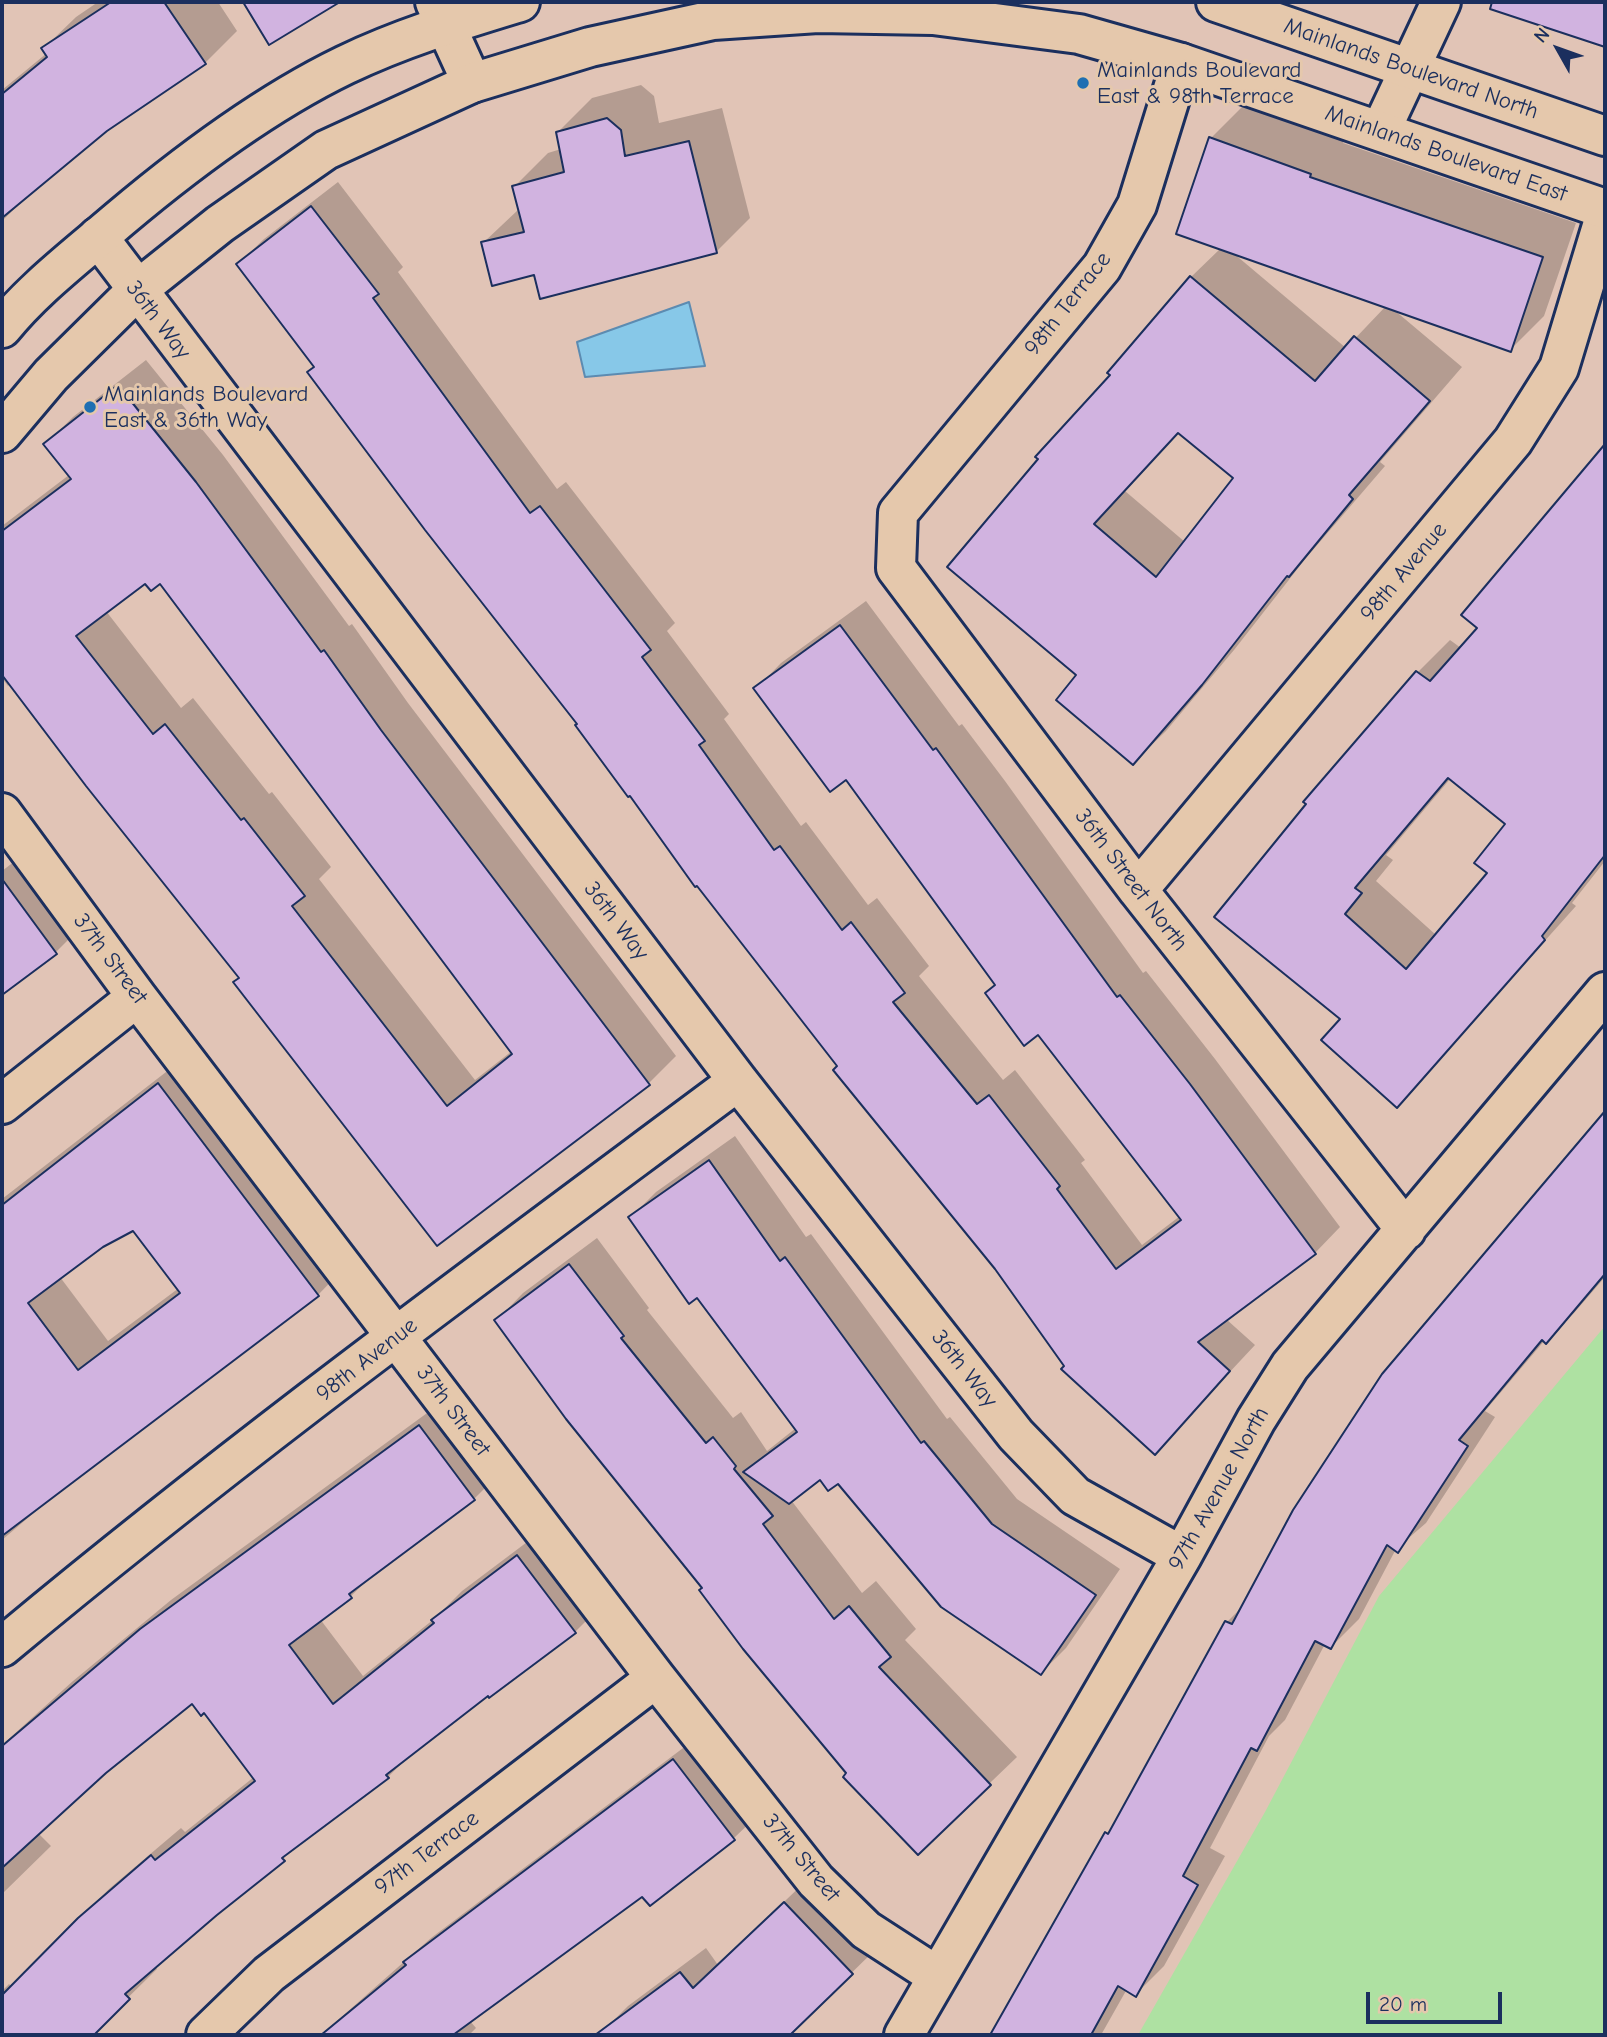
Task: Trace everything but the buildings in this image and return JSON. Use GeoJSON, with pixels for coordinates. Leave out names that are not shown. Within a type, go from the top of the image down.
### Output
{"type":"FeatureCollection","features":[{"type":"Feature","properties":{"kind":"street"},"geometry":{"type":"LineString","coordinates":[[2,328],[98,237],[235,130],[345,65],[441,13],[520,2]]}},
{"type":"Feature","properties":{"kind":"street","name":"Mainlands Boulevard North"},"geometry":{"type":"LineString","coordinates":[[1216,2],[1605,136]]}},
{"type":"Feature","properties":{"kind":"street"},"geometry":{"type":"LineString","coordinates":[[1381,131],[1441,2]]}},
{"type":"Feature","properties":{"kind":"street"},"geometry":{"type":"LineString","coordinates":[[441,13],[472,83]]}},
{"type":"Feature","properties":{"kind":"street","name":"Mainlands Boulevard East"},"geometry":{"type":"LineString","coordinates":[[2,433],[51,375],[136,291],[220,224],[326,150],[472,83],[590,47],[713,20],[818,13],[933,15],[1079,34],[1181,63],[1605,209]]}},
{"type":"Feature","properties":{"kind":"street","name":"98th Terrace"},"geometry":{"type":"LineString","coordinates":[[898,513],[1102,267],[1137,205],[1181,63]]}},
{"type":"Feature","properties":{"kind":"street","name":"98th Avenue"},"geometry":{"type":"LineString","coordinates":[[1138,890],[1513,441],[1559,368],[1605,216]]}},
{"type":"Feature","properties":{"kind":"street","name":"36th Way"},"geometry":{"type":"LineString","coordinates":[[98,237],[136,291],[738,1081],[1016,1435],[1075,1496],[1182,1556]]}},
{"type":"Feature","properties":{"kind":"street","name":"36th Street North"},"geometry":{"type":"LineString","coordinates":[[898,513],[896,568],[1138,890],[1406,1230]]}},
{"type":"Feature","properties":{"kind":"street","name":"37th Street"},"geometry":{"type":"LineString","coordinates":[[2,813],[138,997],[656,1678],[816,1881],[866,1930],[937,1976]]}},
{"type":"Feature","properties":{"kind":"street","name":"97th Avenue North"},"geometry":{"type":"LineString","coordinates":[[904,2035],[1182,1556],[1256,1420],[1290,1366],[1605,992]]}},
{"type":"Feature","properties":{"kind":"street"},"geometry":{"type":"LineString","coordinates":[[2,1104],[138,997]]}},
{"type":"Feature","properties":{"kind":"street","name":"98th Avenue"},"geometry":{"type":"LineString","coordinates":[[2,1647],[85,1579],[397,1337],[738,1081]]}},
{"type":"Feature","properties":{"kind":"street","name":"97th Terrace"},"geometry":{"type":"LineString","coordinates":[[206,2035],[268,1974],[656,1678]]}},
{"type":"Feature","properties":{"kind":"green space"},"geometry":{"type":"Polygon","coordinates":[[[1605,1326],[1605,2035],[1138,2035],[1265,1812],[1379,1596],[1605,1326]]]}},
{"type":"Feature","properties":{"kind":"water"},"geometry":{"type":"Polygon","coordinates":[[[689,302],[705,366],[585,377],[577,342],[689,302]]]}},
{"type":"Feature","properties":{"kind":"place","name":"Mainlands Boulevard East & 98th Terrace"},"geometry":{"type":"Point","coordinates":[1083,83]}},
{"type":"Feature","properties":{"kind":"place","name":"Mainlands Boulevard East & 36th Way"},"geometry":{"type":"Point","coordinates":[90,407]}}]}
